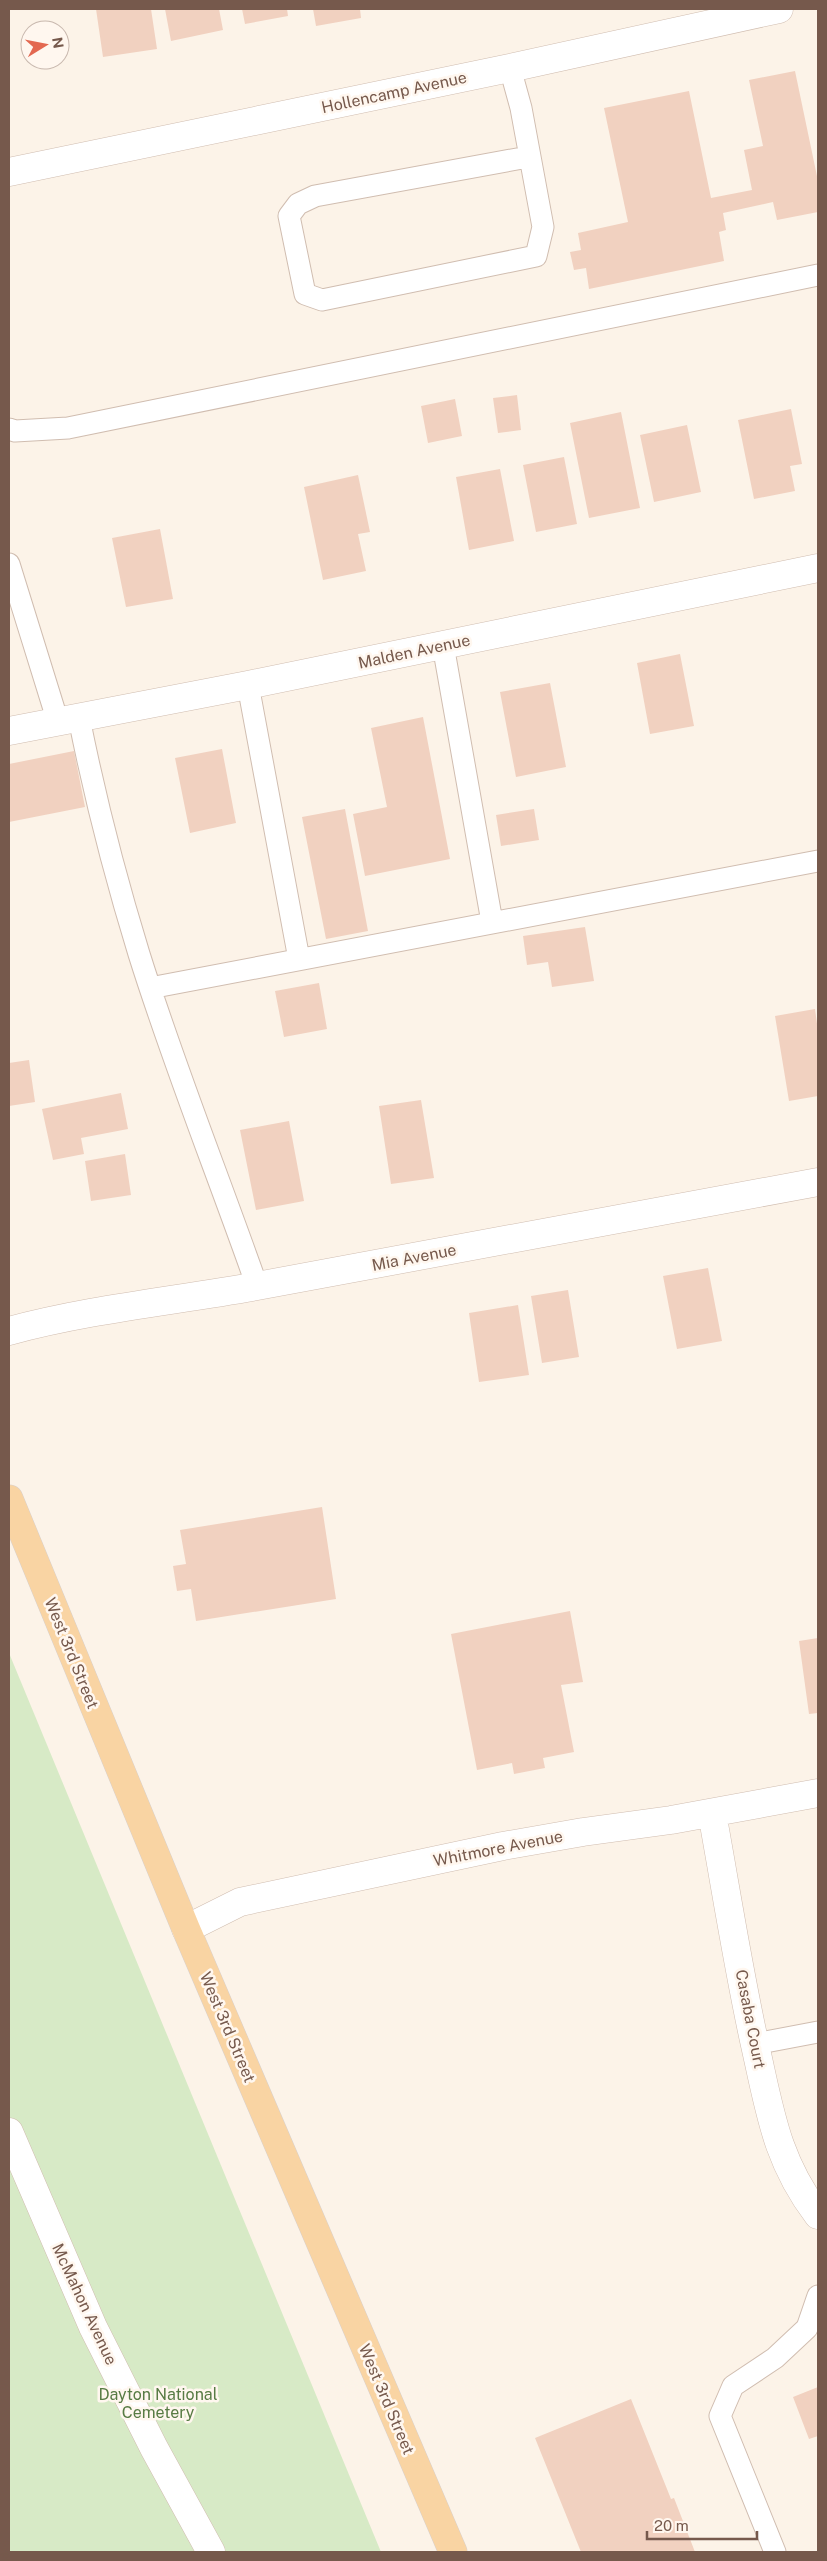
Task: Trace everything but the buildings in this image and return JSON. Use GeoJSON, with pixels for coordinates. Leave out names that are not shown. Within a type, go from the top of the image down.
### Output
{"type":"FeatureCollection","features":[{"type":"Feature","properties":{"kind":"main road","name":"West 3rd Street"},"geometry":{"type":"LineString","coordinates":[[9,1499],[186,1929],[453,2552]]}},
{"type":"Feature","properties":{"kind":"street","name":"Hollencamp Avenue"},"geometry":{"type":"LineString","coordinates":[[9,172],[510,68],[778,9]]}},
{"type":"Feature","properties":{"kind":"street","name":"Malden Avenue"},"geometry":{"type":"LineString","coordinates":[[9,731],[248,685],[818,568]]}},
{"type":"Feature","properties":{"kind":"street","name":"Mia Avenue"},"geometry":{"type":"LineString","coordinates":[[9,1331],[98,1310],[170,1301],[257,1286],[818,1182]]}},
{"type":"Feature","properties":{"kind":"street","name":"Whitmore Avenue"},"geometry":{"type":"LineString","coordinates":[[186,1929],[240,1902],[503,1846],[712,1813],[818,1793]]}},
{"type":"Feature","properties":{"kind":"street","name":"Casaba Court"},"geometry":{"type":"LineString","coordinates":[[712,1813],[755,2044],[780,2149],[790,2173],[818,2215]]}},
{"type":"Feature","properties":{"kind":"street","name":"McMahon Avenue"},"geometry":{"type":"LineString","coordinates":[[9,2132],[94,2327],[154,2448],[211,2552]]}},
{"type":"Feature","properties":{"kind":"lane"},"geometry":{"type":"LineString","coordinates":[[510,68],[521,108],[528,157],[542,228],[536,256],[322,300],[305,294],[289,216],[298,204],[315,196],[528,157]]}},
{"type":"Feature","properties":{"kind":"lane"},"geometry":{"type":"LineString","coordinates":[[9,429],[15,431],[68,428],[818,276]]}},
{"type":"Feature","properties":{"kind":"lane"},"geometry":{"type":"LineString","coordinates":[[9,564],[68,720],[150,988],[257,1286]]}},
{"type":"Feature","properties":{"kind":"lane"},"geometry":{"type":"LineString","coordinates":[[443,644],[492,922]]}},
{"type":"Feature","properties":{"kind":"lane"},"geometry":{"type":"LineString","coordinates":[[248,685],[299,959]]}},
{"type":"Feature","properties":{"kind":"lane"},"geometry":{"type":"LineString","coordinates":[[150,988],[818,861]]}},
{"type":"Feature","properties":{"kind":"lane"},"geometry":{"type":"LineString","coordinates":[[755,2044],[818,2032]]}},
{"type":"Feature","properties":{"kind":"lane"},"geometry":{"type":"LineString","coordinates":[[775,2552],[720,2416],[733,2386],[775,2358],[806,2328],[818,2296]]}},
{"type":"Feature","properties":{"kind":"green space","name":"Dayton National Cemetery"},"geometry":{"type":"Polygon","coordinates":[[[9,1653],[381,2552],[9,2552],[9,1653]]]}}]}
